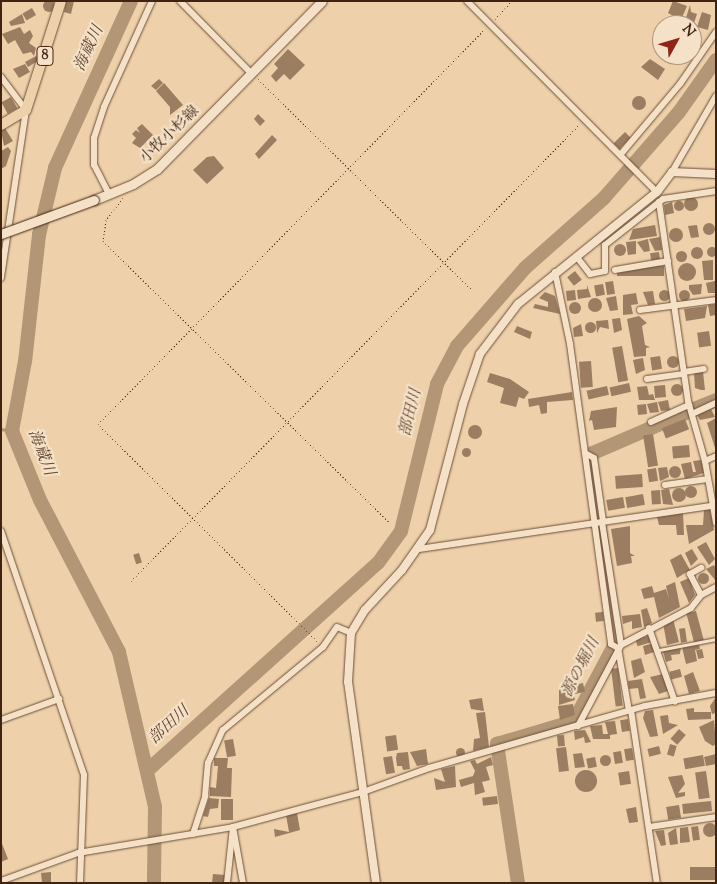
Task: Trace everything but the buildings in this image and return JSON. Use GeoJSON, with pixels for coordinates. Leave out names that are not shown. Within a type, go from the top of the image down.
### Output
{"type":"FeatureCollection","features":[{"type":"Feature","properties":{"kind":"main road","name":"8"},"geometry":{"type":"LineString","coordinates":[[26,110],[61,1]]}},
{"type":"Feature","properties":{"kind":"main road","name":"小牧小杉線"},"geometry":{"type":"LineString","coordinates":[[1,234],[129,186],[157,169],[322,1]]}},
{"type":"Feature","properties":{"kind":"main road"},"geometry":{"type":"LineString","coordinates":[[1,125],[26,110]]}},
{"type":"Feature","properties":{"kind":"street"},"geometry":{"type":"LineString","coordinates":[[109,194],[94,166],[94,138],[104,107],[152,1]]}},
{"type":"Feature","properties":{"kind":"street"},"geometry":{"type":"LineString","coordinates":[[180,1],[252,73]]}},
{"type":"Feature","properties":{"kind":"street"},"geometry":{"type":"LineString","coordinates":[[467,1],[644,176],[657,192]]}},
{"type":"Feature","properties":{"kind":"street"},"geometry":{"type":"LineString","coordinates":[[624,156],[680,84],[716,32]]}},
{"type":"Feature","properties":{"kind":"street"},"geometry":{"type":"LineString","coordinates":[[1,77],[26,110],[1,278]]}},
{"type":"Feature","properties":{"kind":"street"},"geometry":{"type":"LineString","coordinates":[[376,883],[348,682],[351,633],[365,610],[419,549],[438,508],[463,404],[480,354],[518,304],[657,192],[672,172],[716,96]]}},
{"type":"Feature","properties":{"kind":"street"},"geometry":{"type":"LineString","coordinates":[[672,172],[716,174]]}},
{"type":"Feature","properties":{"kind":"street"},"geometry":{"type":"LineString","coordinates":[[576,256],[590,274],[606,271],[605,246],[659,202],[716,190]]}},
{"type":"Feature","properties":{"kind":"street"},"geometry":{"type":"LineString","coordinates":[[659,202],[689,405],[705,462],[716,523]]}},
{"type":"Feature","properties":{"kind":"street"},"geometry":{"type":"LineString","coordinates":[[614,270],[668,261]]}},
{"type":"Feature","properties":{"kind":"street"},"geometry":{"type":"LineString","coordinates":[[556,272],[585,453],[593,523],[611,644],[619,647]]}},
{"type":"Feature","properties":{"kind":"street"},"geometry":{"type":"LineString","coordinates":[[640,310],[716,300]]}},
{"type":"Feature","properties":{"kind":"street"},"geometry":{"type":"LineString","coordinates":[[647,380],[704,368]]}},
{"type":"Feature","properties":{"kind":"street"},"geometry":{"type":"LineString","coordinates":[[692,414],[716,403]]}},
{"type":"Feature","properties":{"kind":"street"},"geometry":{"type":"LineString","coordinates":[[651,422],[689,405]]}},
{"type":"Feature","properties":{"kind":"street"},"geometry":{"type":"LineString","coordinates":[[585,453],[594,458],[619,647],[657,883]]}},
{"type":"Feature","properties":{"kind":"street"},"geometry":{"type":"LineString","coordinates":[[705,462],[716,456]]}},
{"type":"Feature","properties":{"kind":"street"},"geometry":{"type":"LineString","coordinates":[[665,485],[708,479]]}},
{"type":"Feature","properties":{"kind":"street"},"geometry":{"type":"LineString","coordinates":[[419,549],[714,506]]}},
{"type":"Feature","properties":{"kind":"street"},"geometry":{"type":"LineString","coordinates":[[1,532],[84,775],[78,853],[80,883]]}},
{"type":"Feature","properties":{"kind":"street"},"geometry":{"type":"LineString","coordinates":[[701,568],[690,574],[701,595]]}},
{"type":"Feature","properties":{"kind":"street"},"geometry":{"type":"LineString","coordinates":[[578,726],[619,647],[649,628],[691,608],[701,595],[716,588]]}},
{"type":"Feature","properties":{"kind":"street"},"geometry":{"type":"LineString","coordinates":[[192,833],[203,803],[208,763],[223,730],[323,647],[337,627],[351,633]]}},
{"type":"Feature","properties":{"kind":"street"},"geometry":{"type":"LineString","coordinates":[[649,628],[659,650],[675,702]]}},
{"type":"Feature","properties":{"kind":"street"},"geometry":{"type":"LineString","coordinates":[[1,881],[78,853],[234,827],[362,792],[495,750],[630,711],[716,693]]}},
{"type":"Feature","properties":{"kind":"street"},"geometry":{"type":"LineString","coordinates":[[1,720],[59,698]]}},
{"type":"Feature","properties":{"kind":"street"},"geometry":{"type":"LineString","coordinates":[[649,827],[716,818]]}},
{"type":"Feature","properties":{"kind":"street"},"geometry":{"type":"LineString","coordinates":[[227,883],[234,827]]}},
{"type":"Feature","properties":{"kind":"street"},"geometry":{"type":"LineString","coordinates":[[234,827],[243,883]]}},
{"type":"Feature","properties":{"kind":"lane"},"geometry":{"type":"LineString","coordinates":[[659,650],[716,639]]}},
{"type":"Feature","properties":{"kind":"path"},"geometry":{"type":"LineString","coordinates":[[316,640],[98,424],[512,1]]}},
{"type":"Feature","properties":{"kind":"path"},"geometry":{"type":"LineString","coordinates":[[252,73],[471,289]]}},
{"type":"Feature","properties":{"kind":"path"},"geometry":{"type":"LineString","coordinates":[[131,581],[586,118]]}},
{"type":"Feature","properties":{"kind":"path"},"geometry":{"type":"LineString","coordinates":[[129,186],[106,220],[103,241],[390,523]]}},
{"type":"Feature","properties":{"kind":"waterway","name":"海蔵川"},"geometry":{"type":"LineString","coordinates":[[131,1],[55,168],[39,235],[25,361],[12,431],[40,500],[119,652],[155,807],[154,883]]}},
{"type":"Feature","properties":{"kind":"waterway","name":"部田川"},"geometry":{"type":"LineString","coordinates":[[149,769],[378,563],[401,531],[437,384],[457,346],[525,268],[604,198],[679,112],[716,60]]}},
{"type":"Feature","properties":{"kind":"waterway","name":"源の堀川"},"geometry":{"type":"LineString","coordinates":[[694,409],[716,400]]}},
{"type":"Feature","properties":{"kind":"waterway","name":"源の堀川"},"geometry":{"type":"LineString","coordinates":[[518,883],[497,744],[574,721],[616,642],[590,459],[593,453],[686,413]]}},
{"type":"Feature","properties":{"kind":"waterway"},"geometry":{"type":"LineString","coordinates":[[1,429],[12,431]]}}]}
